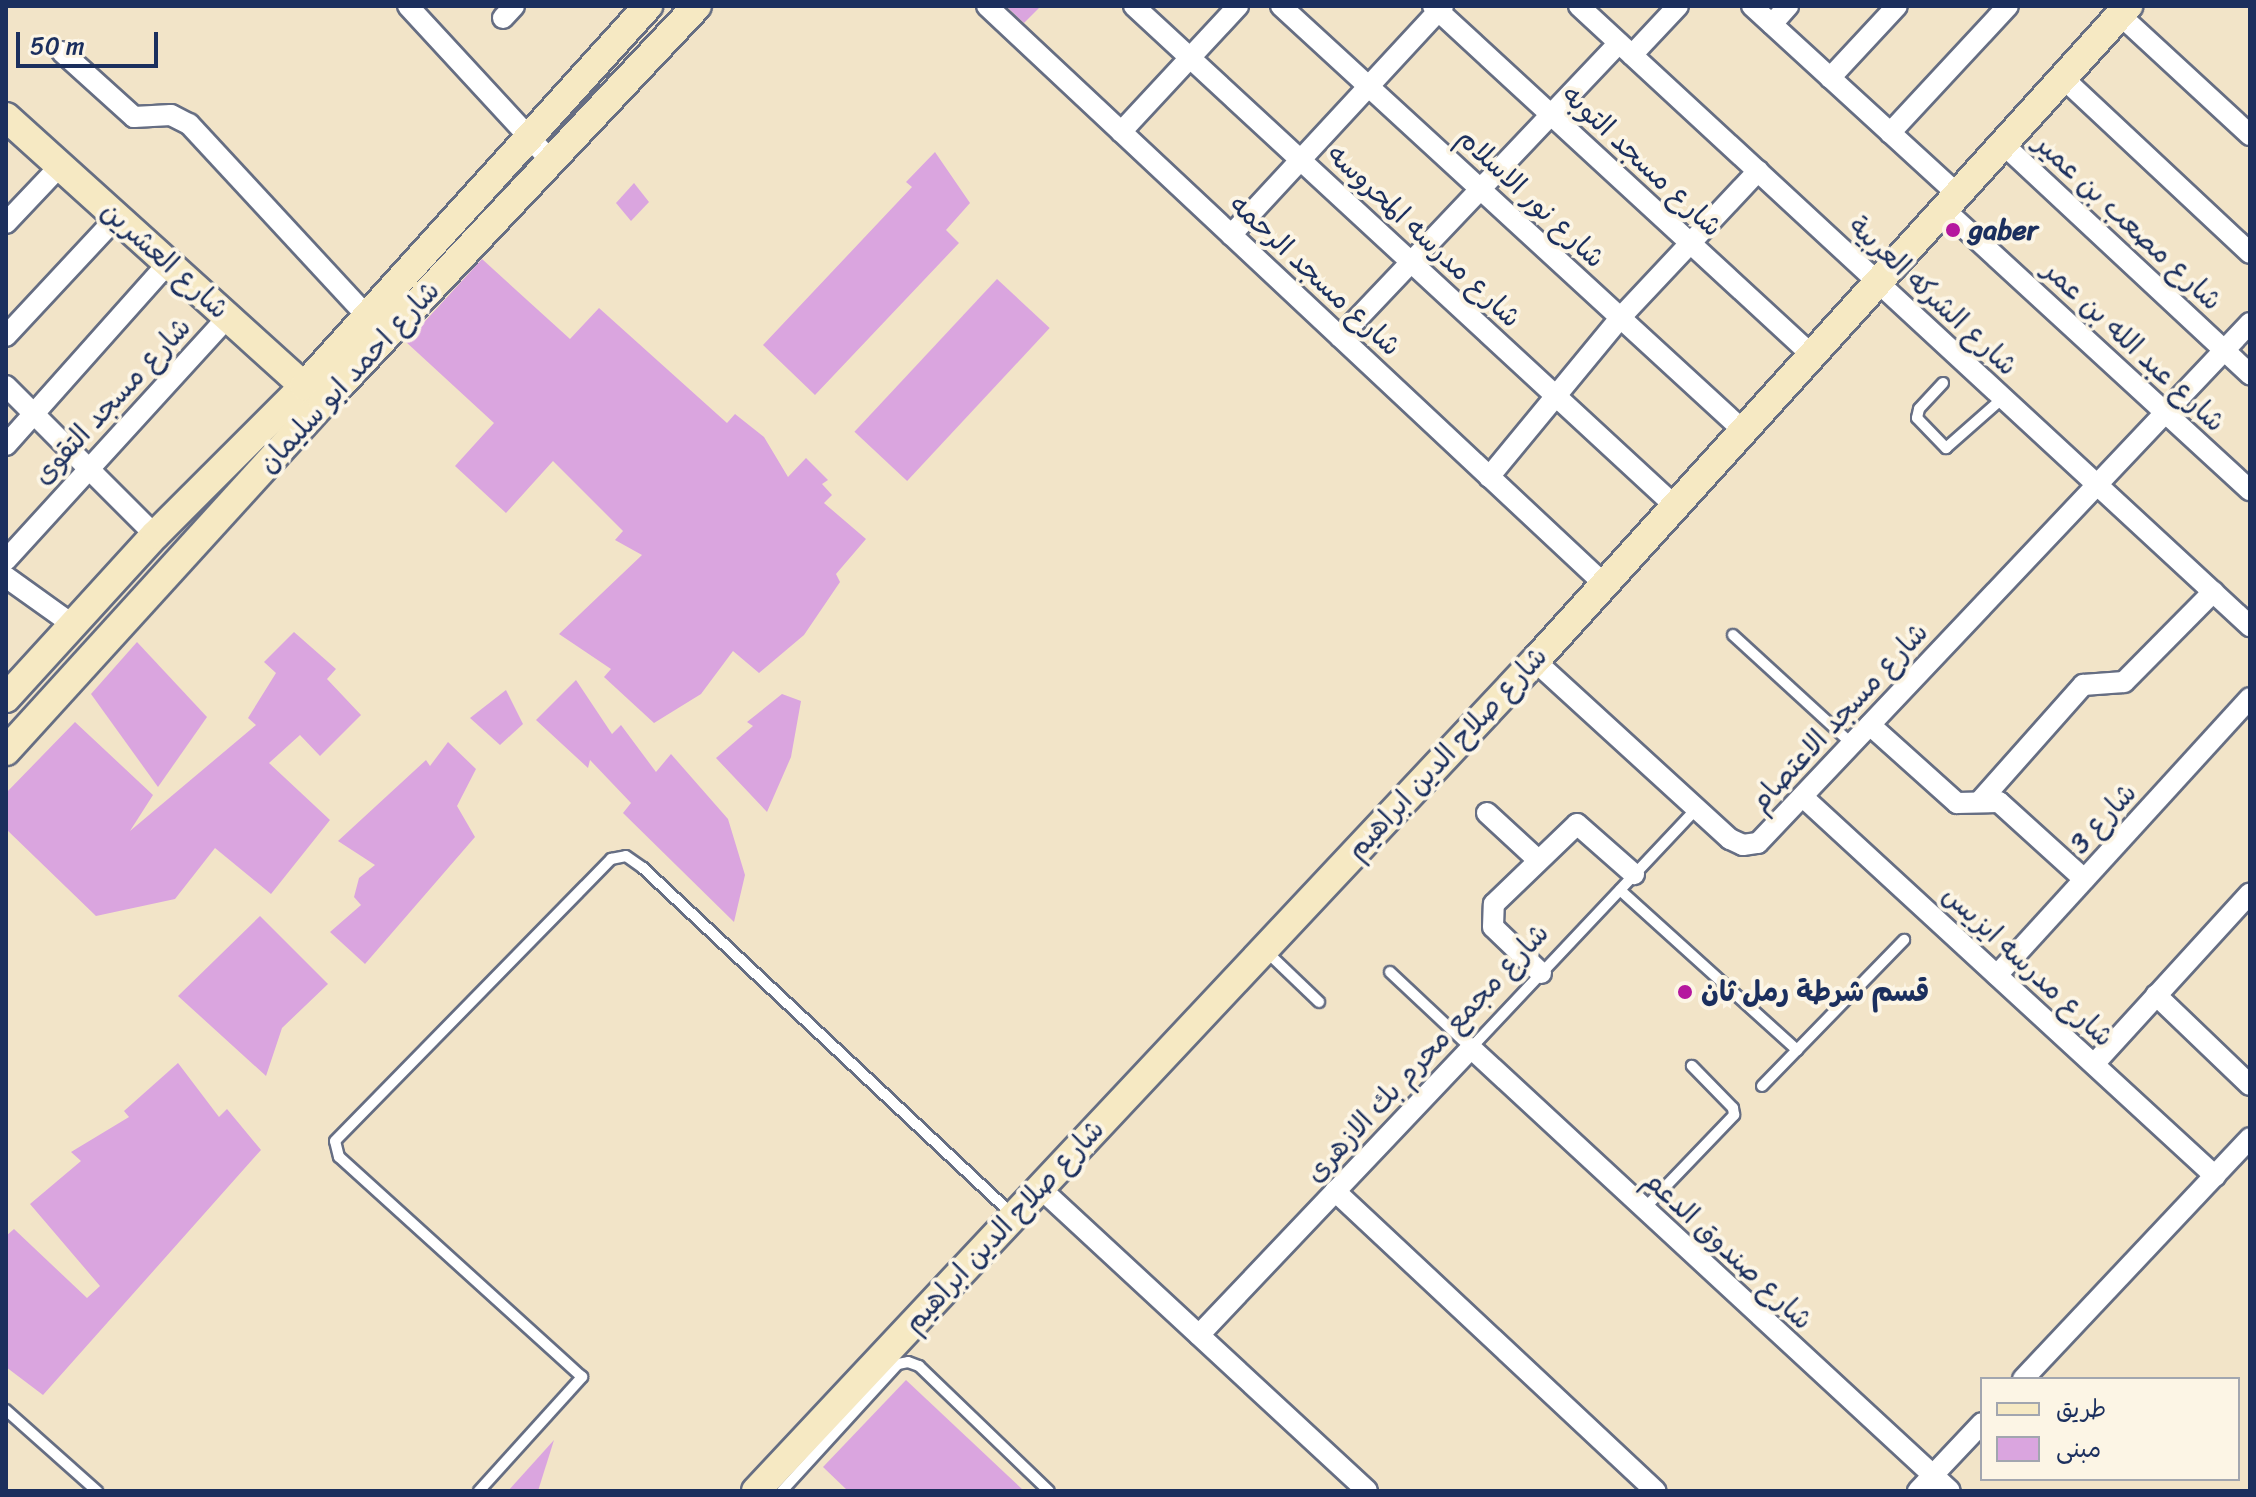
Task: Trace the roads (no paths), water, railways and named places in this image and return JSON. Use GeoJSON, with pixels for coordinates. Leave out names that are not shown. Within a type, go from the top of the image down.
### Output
{"type":"FeatureCollection","features":[{"type":"Feature","properties":{"kind":"street"},"geometry":{"type":"LineString","coordinates":[[408,6],[551,161]]}},
{"type":"Feature","properties":{"kind":"street","name":"شارع احمد ابو سليمان"},"geometry":{"type":"LineString","coordinates":[[10,687],[73,625],[155,535],[314,394],[551,161],[697,6]]}},
{"type":"Feature","properties":{"kind":"street","name":"شارع مسجد الرحمه"},"geometry":{"type":"LineString","coordinates":[[987,6],[1605,585]]}},
{"type":"Feature","properties":{"kind":"street","name":"شارع مدرسه المحروسه"},"geometry":{"type":"LineString","coordinates":[[1134,6],[1676,507]]}},
{"type":"Feature","properties":{"kind":"street"},"geometry":{"type":"LineString","coordinates":[[1121,132],[1238,6]]}},
{"type":"Feature","properties":{"kind":"street","name":"شارع نور الاسلام"},"geometry":{"type":"LineString","coordinates":[[1281,6],[1745,432]]}},
{"type":"Feature","properties":{"kind":"street","name":"شارع الشركه العربية"},"geometry":{"type":"LineString","coordinates":[[1579,6],[2250,626]]}},
{"type":"Feature","properties":{"kind":"street"},"geometry":{"type":"LineString","coordinates":[[1340,337],[1551,115],[1678,6]]}},
{"type":"Feature","properties":{"kind":"street","name":"شارع عبد الله بن عمر"},"geometry":{"type":"LineString","coordinates":[[1752,6],[1890,133],[1952,202],[2165,412],[2250,490]]}},
{"type":"Feature","properties":{"kind":"street"},"geometry":{"type":"LineString","coordinates":[[1772,24],[1788,6]]}},
{"type":"Feature","properties":{"kind":"street"},"geometry":{"type":"LineString","coordinates":[[1830,78],[1897,6]]}},
{"type":"Feature","properties":{"kind":"street"},"geometry":{"type":"LineString","coordinates":[[1890,133],[2008,6]]}},
{"type":"Feature","properties":{"kind":"street"},"geometry":{"type":"LineString","coordinates":[[1231,235],[1438,8]]}},
{"type":"Feature","properties":{"kind":"street","name":"شارع مسجد التوبه"},"geometry":{"type":"LineString","coordinates":[[1438,8],[1813,356]]}},
{"type":"Feature","properties":{"kind":"street","name":"شارع احمد ابو سليمان"},"geometry":{"type":"LineString","coordinates":[[6,751],[314,394],[367,316],[529,137],[636,10]]}},
{"type":"Feature","properties":{"kind":"street"},"geometry":{"type":"LineString","coordinates":[[2124,10],[2250,135]]}},
{"type":"Feature","properties":{"kind":"street","name":"شارع صلاح الدين ابراهيم"},"geometry":{"type":"LineString","coordinates":[[756,1491],[1535,661],[2124,10]]}},
{"type":"Feature","properties":{"kind":"street"},"geometry":{"type":"LineString","coordinates":[[62,52],[134,117],[171,115],[189,124],[367,316]]}},
{"type":"Feature","properties":{"kind":"street"},"geometry":{"type":"LineString","coordinates":[[2063,78],[2250,253]]}},
{"type":"Feature","properties":{"kind":"street","name":"شارع العشرين"},"geometry":{"type":"LineString","coordinates":[[6,117],[314,394]]}},
{"type":"Feature","properties":{"kind":"street","name":"شارع مصعب بن عمير"},"geometry":{"type":"LineString","coordinates":[[2003,144],[2250,374]]}},
{"type":"Feature","properties":{"kind":"street"},"geometry":{"type":"LineString","coordinates":[[6,223],[60,166]]}},
{"type":"Feature","properties":{"kind":"street"},"geometry":{"type":"LineString","coordinates":[[1489,477],[1559,398],[1620,318],[1758,171]]}},
{"type":"Feature","properties":{"kind":"street"},"geometry":{"type":"LineString","coordinates":[[6,336],[117,217]]}},
{"type":"Feature","properties":{"kind":"street"},"geometry":{"type":"LineString","coordinates":[[6,445],[168,263]]}},
{"type":"Feature","properties":{"kind":"street","name":"شارع مسجد التقوى"},"geometry":{"type":"LineString","coordinates":[[6,560],[228,317]]}},
{"type":"Feature","properties":{"kind":"street","name":"شارع مسجد الاعتصام"},"geometry":{"type":"LineString","coordinates":[[1535,661],[1730,839],[1751,845],[1803,797],[2250,323]]}},
{"type":"Feature","properties":{"kind":"street"},"geometry":{"type":"LineString","coordinates":[[6,386],[155,535]]}},
{"type":"Feature","properties":{"kind":"street"},"geometry":{"type":"LineString","coordinates":[[6,577],[73,625]]}},
{"type":"Feature","properties":{"kind":"street"},"geometry":{"type":"LineString","coordinates":[[1981,800],[2083,685],[2124,682],[2213,592]]}},
{"type":"Feature","properties":{"kind":"street","name":"شارع 3"},"geometry":{"type":"LineString","coordinates":[[1997,975],[2250,698]]}},
{"type":"Feature","properties":{"kind":"street"},"geometry":{"type":"LineString","coordinates":[[1870,725],[1951,799],[1964,804],[1981,800],[1999,802],[2084,879]]}},
{"type":"Feature","properties":{"kind":"street","name":"شارع مدرسه ايزيس"},"geometry":{"type":"LineString","coordinates":[[1803,797],[2215,1176]]}},
{"type":"Feature","properties":{"kind":"street"},"geometry":{"type":"LineString","coordinates":[[1487,813],[1537,859]]}},
{"type":"Feature","properties":{"kind":"street"},"geometry":{"type":"LineString","coordinates":[[1541,973],[1493,927],[1490,916],[1494,904],[1537,859],[1577,824],[1634,874]]}},
{"type":"Feature","properties":{"kind":"street"},"geometry":{"type":"LineString","coordinates":[[2094,1064],[2250,893]]}},
{"type":"Feature","properties":{"kind":"street"},"geometry":{"type":"LineString","coordinates":[[2156,995],[2250,1085]]}},
{"type":"Feature","properties":{"kind":"street","name":"شارع مجمع محرم بك الازهرى"},"geometry":{"type":"LineString","coordinates":[[1199,1335],[1471,1048]]}},
{"type":"Feature","properties":{"kind":"street","name":"شارع صندوق الدعم"},"geometry":{"type":"LineString","coordinates":[[1471,1048],[1950,1491]]}},
{"type":"Feature","properties":{"kind":"street"},"geometry":{"type":"LineString","coordinates":[[2025,1377],[2250,1138]]}},
{"type":"Feature","properties":{"kind":"street"},"geometry":{"type":"LineString","coordinates":[[1039,1187],[1367,1491]]}},
{"type":"Feature","properties":{"kind":"street"},"geometry":{"type":"LineString","coordinates":[[1335,1191],[1656,1491]]}},
{"type":"Feature","properties":{"kind":"street"},"geometry":{"type":"LineString","coordinates":[[1918,1491],[1980,1425]]}},
{"type":"Feature","properties":{"kind":"lane"},"geometry":{"type":"LineString","coordinates":[[1943,383],[1919,409],[1917,418],[1946,448],[2003,398]]}},
{"type":"Feature","properties":{"kind":"lane"},"geometry":{"type":"LineString","coordinates":[[1733,635],[1852,744]]}},
{"type":"Feature","properties":{"kind":"lane","name":"شارع مجمع محرم بك الازهرى"},"geometry":{"type":"LineString","coordinates":[[1471,1048],[1696,809]]}},
{"type":"Feature","properties":{"kind":"lane"},"geometry":{"type":"LineString","coordinates":[[479,1491],[582,1377],[339,1157],[335,1141],[611,859],[626,856],[643,868],[1013,1215]]}},
{"type":"Feature","properties":{"kind":"lane"},"geometry":{"type":"LineString","coordinates":[[1620,890],[1797,1050]]}},
{"type":"Feature","properties":{"kind":"lane"},"geometry":{"type":"LineString","coordinates":[[1762,1086],[1904,940]]}},
{"type":"Feature","properties":{"kind":"lane"},"geometry":{"type":"LineString","coordinates":[[1263,949],[1319,1002]]}},
{"type":"Feature","properties":{"kind":"lane"},"geometry":{"type":"LineString","coordinates":[[1390,972],[1471,1048]]}},
{"type":"Feature","properties":{"kind":"lane"},"geometry":{"type":"LineString","coordinates":[[1643,1210],[1734,1115],[1733,1108],[1692,1066]]}},
{"type":"Feature","properties":{"kind":"lane"},"geometry":{"type":"LineString","coordinates":[[782,1491],[898,1364],[908,1362],[919,1366],[1049,1491]]}},
{"type":"Feature","properties":{"kind":"lane"},"geometry":{"type":"LineString","coordinates":[[6,1410],[97,1491]]}},
{"type":"Feature","properties":{"kind":"place","name":"gaber"},"geometry":{"type":"Point","coordinates":[1953,230]}},
{"type":"Feature","properties":{"kind":"place","name":"قسم شرطة رمل ثان"},"geometry":{"type":"Point","coordinates":[1685,992]}}]}
